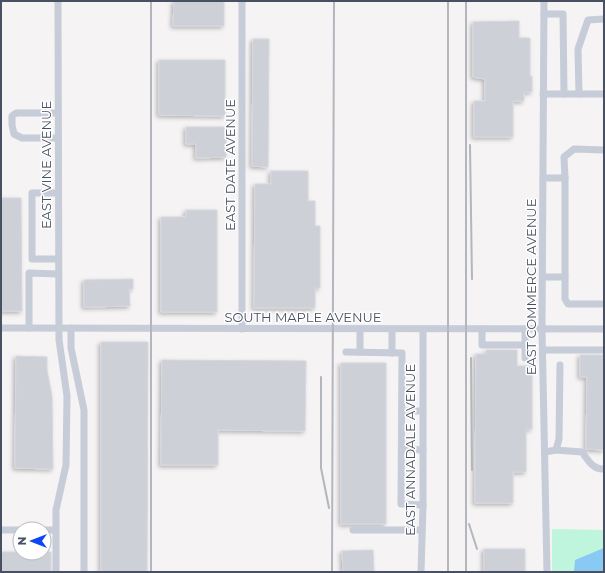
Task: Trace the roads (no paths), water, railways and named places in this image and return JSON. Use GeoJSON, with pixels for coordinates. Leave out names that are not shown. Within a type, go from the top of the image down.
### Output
{"type":"FeatureCollection","features":[{"type":"Feature","properties":{"kind":"street","name":"EAST VINE AVENUE"},"geometry":{"type":"LineString","coordinates":[[56,572],[56,510],[66,465],[67,396],[58,328],[58,1]]}},
{"type":"Feature","properties":{"kind":"street","name":"EAST DATE AVENUE"},"geometry":{"type":"LineString","coordinates":[[242,1],[242,329]]}},
{"type":"Feature","properties":{"kind":"street","name":"EAST COMMERCE AVENUE"},"geometry":{"type":"LineString","coordinates":[[544,1],[542,329],[547,572]]}},
{"type":"Feature","properties":{"kind":"street"},"geometry":{"type":"LineString","coordinates":[[544,14],[563,14],[564,94]]}},
{"type":"Feature","properties":{"kind":"street"},"geometry":{"type":"LineString","coordinates":[[579,94],[578,49],[580,42],[588,20],[604,20]]}},
{"type":"Feature","properties":{"kind":"street"},"geometry":{"type":"LineString","coordinates":[[543,94],[604,94]]}},
{"type":"Feature","properties":{"kind":"street"},"geometry":{"type":"LineString","coordinates":[[58,113],[16,113],[12,116],[14,134],[22,138],[58,138]]}},
{"type":"Feature","properties":{"kind":"street"},"geometry":{"type":"LineString","coordinates":[[604,150],[574,149],[564,157],[565,299],[568,304],[604,304]]}},
{"type":"Feature","properties":{"kind":"street"},"geometry":{"type":"LineString","coordinates":[[543,178],[565,178]]}},
{"type":"Feature","properties":{"kind":"street"},"geometry":{"type":"LineString","coordinates":[[58,193],[32,193],[32,259],[58,259]]}},
{"type":"Feature","properties":{"kind":"street"},"geometry":{"type":"LineString","coordinates":[[29,328],[29,273],[58,274]]}},
{"type":"Feature","properties":{"kind":"street"},"geometry":{"type":"LineString","coordinates":[[543,277],[565,277]]}},
{"type":"Feature","properties":{"kind":"street","name":"SOUTH MAPLE AVENUE"},"geometry":{"type":"LineString","coordinates":[[1,328],[604,329]]}},
{"type":"Feature","properties":{"kind":"street"},"geometry":{"type":"LineString","coordinates":[[71,328],[71,348],[84,410],[84,572]]}},
{"type":"Feature","properties":{"kind":"street"},"geometry":{"type":"LineString","coordinates":[[360,329],[360,352]]}},
{"type":"Feature","properties":{"kind":"street"},"geometry":{"type":"LineString","coordinates":[[392,329],[392,353]]}},
{"type":"Feature","properties":{"kind":"street","name":"EAST ANNADALE AVENUE"},"geometry":{"type":"LineString","coordinates":[[421,572],[423,506],[423,329]]}},
{"type":"Feature","properties":{"kind":"street"},"geometry":{"type":"LineString","coordinates":[[482,329],[482,345],[525,345]]}},
{"type":"Feature","properties":{"kind":"street"},"geometry":{"type":"LineString","coordinates":[[525,329],[525,358]]}},
{"type":"Feature","properties":{"kind":"street"},"geometry":{"type":"LineString","coordinates":[[543,350],[604,350]]}},
{"type":"Feature","properties":{"kind":"street"},"geometry":{"type":"LineString","coordinates":[[346,352],[402,353],[403,449],[401,504],[423,506]]}},
{"type":"Feature","properties":{"kind":"street"},"geometry":{"type":"LineString","coordinates":[[556,450],[559,439],[560,365]]}},
{"type":"Feature","properties":{"kind":"street"},"geometry":{"type":"LineString","coordinates":[[402,411],[423,411]]}},
{"type":"Feature","properties":{"kind":"street"},"geometry":{"type":"LineString","coordinates":[[403,449],[423,450]]}},
{"type":"Feature","properties":{"kind":"street"},"geometry":{"type":"LineString","coordinates":[[545,452],[556,450],[582,452],[593,467],[604,469]]}},
{"type":"Feature","properties":{"kind":"street"},"geometry":{"type":"LineString","coordinates":[[1,530],[12,530]]}},
{"type":"Feature","properties":{"kind":"street"},"geometry":{"type":"LineString","coordinates":[[353,530],[422,530]]}},
{"type":"Feature","properties":{"kind":"water"},"geometry":{"type":"Polygon","coordinates":[[[604,548],[604,572],[574,572],[575,560],[604,548]]]}},
{"type":"Feature","properties":{"kind":"railway"},"geometry":{"type":"LineString","coordinates":[[151,1],[151,572]]}},
{"type":"Feature","properties":{"kind":"railway"},"geometry":{"type":"LineString","coordinates":[[332,572],[334,1]]}},
{"type":"Feature","properties":{"kind":"railway"},"geometry":{"type":"LineString","coordinates":[[448,1],[448,572]]}},
{"type":"Feature","properties":{"kind":"railway"},"geometry":{"type":"LineString","coordinates":[[466,1],[466,572]]}},
{"type":"Feature","properties":{"kind":"railway"},"geometry":{"type":"LineString","coordinates":[[470,145],[472,279]]}},
{"type":"Feature","properties":{"kind":"railway"},"geometry":{"type":"LineString","coordinates":[[471,358],[472,470]]}},
{"type":"Feature","properties":{"kind":"railway"},"geometry":{"type":"LineString","coordinates":[[321,377],[321,468],[329,508]]}},
{"type":"Feature","properties":{"kind":"railway"},"geometry":{"type":"LineString","coordinates":[[469,524],[477,549]]}}]}
